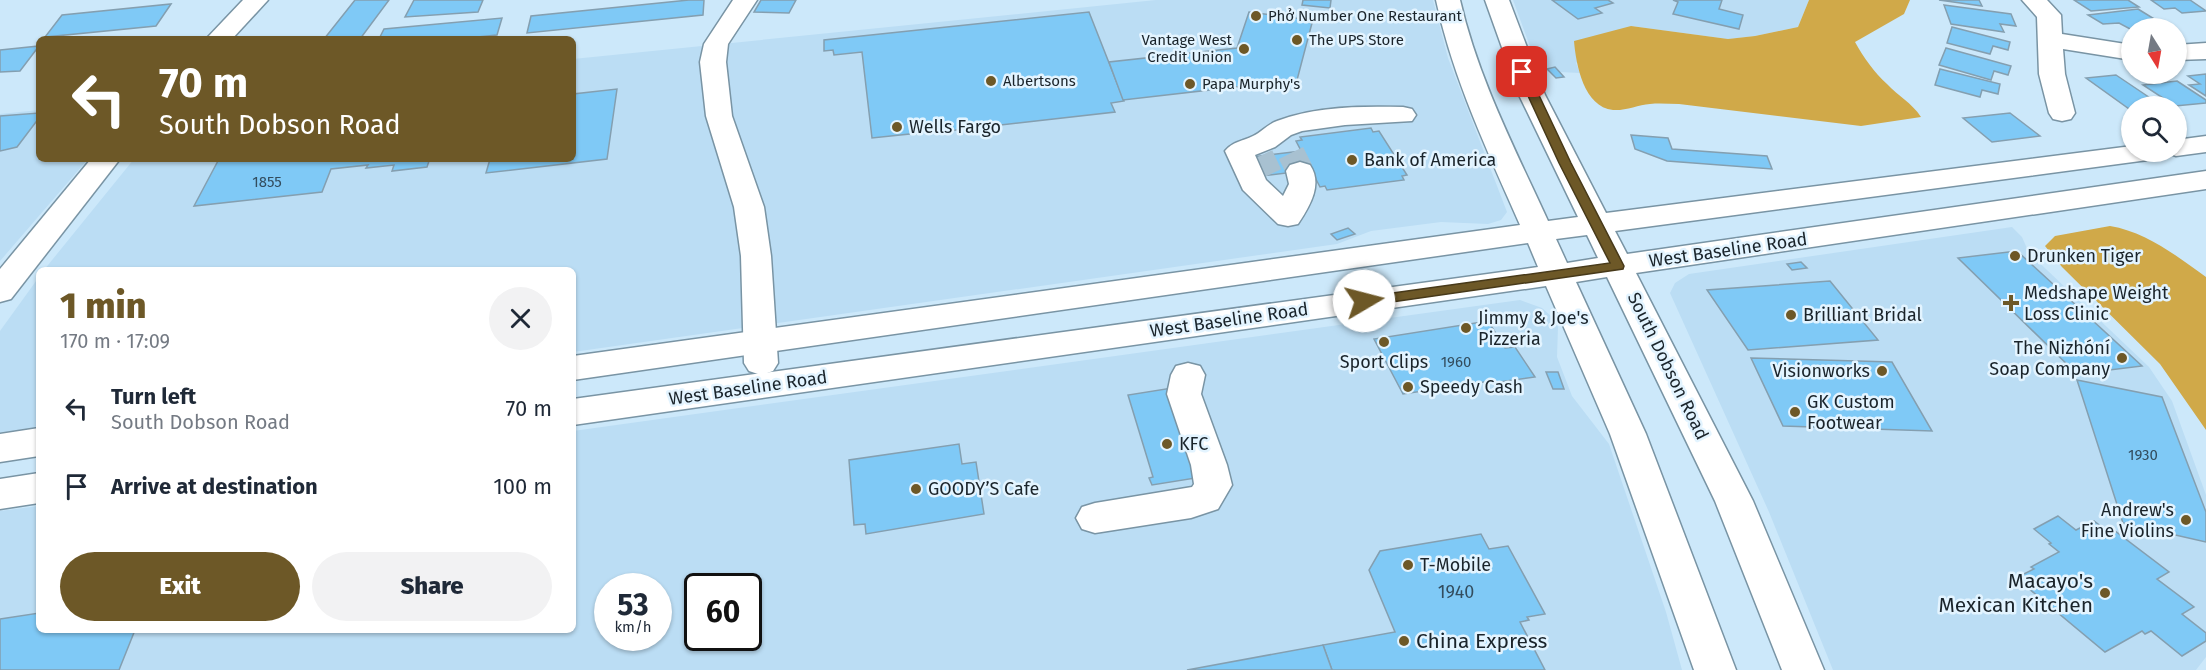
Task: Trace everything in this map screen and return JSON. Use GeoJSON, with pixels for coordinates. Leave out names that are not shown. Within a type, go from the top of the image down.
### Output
{"type":"FeatureCollection","features":[{"type":"Feature","properties":{"kind":"main road"},"geometry":{"type":"LineString","coordinates":[[221,36],[256,0]]}},
{"type":"Feature","properties":{"kind":"main road"},"geometry":{"type":"LineString","coordinates":[[745,0],[716,44],[713,62],[719,116],[749,207],[756,256],[760,353]]}},
{"type":"Feature","properties":{"kind":"main road"},"geometry":{"type":"LineString","coordinates":[[1448,0],[1454,27],[1481,106],[1628,434],[1715,670]]}},
{"type":"Feature","properties":{"kind":"main road","name":"South Dobson Road"},"geometry":{"type":"LineString","coordinates":[[1497,0],[1532,95],[1734,501],[1803,670]]}},
{"type":"Feature","properties":{"kind":"main road"},"geometry":{"type":"LineString","coordinates":[[2034,0],[2049,15],[2052,74],[2062,113]]}},
{"type":"Feature","properties":{"kind":"main road"},"geometry":{"type":"LineString","coordinates":[[2051,40],[2121,51]]}},
{"type":"Feature","properties":{"kind":"main road"},"geometry":{"type":"LineString","coordinates":[[2187,52],[2206,51]]}},
{"type":"Feature","properties":{"kind":"main road"},"geometry":{"type":"LineString","coordinates":[[1276,155],[1239,151],[1253,184],[1288,217],[1280,205],[1276,155],[1301,123],[1383,114],[1403,115]]}},
{"type":"Feature","properties":{"kind":"main road"},"geometry":{"type":"LineString","coordinates":[[2187,147],[2206,144]]}},
{"type":"Feature","properties":{"kind":"main road"},"geometry":{"type":"LineString","coordinates":[[576,368],[760,353],[1538,232],[2121,156]]}},
{"type":"Feature","properties":{"kind":"main road"},"geometry":{"type":"LineString","coordinates":[[0,291],[104,162]]}},
{"type":"Feature","properties":{"kind":"main road","name":"West Baseline Road"},"geometry":{"type":"LineString","coordinates":[[576,412],[1618,266],[2206,180]]}},
{"type":"Feature","properties":{"kind":"main road"},"geometry":{"type":"LineString","coordinates":[[1095,518],[1191,503],[1205,498],[1213,485],[1209,465],[1184,394],[1188,375]]}},
{"type":"Feature","properties":{"kind":"main road"},"geometry":{"type":"LineString","coordinates":[[0,448],[36,442]]}},
{"type":"Feature","properties":{"kind":"main road"},"geometry":{"type":"LineString","coordinates":[[0,494],[36,488]]}},
{"type":"Feature","properties":{"kind":"shaded area"},"geometry":{"type":"Polygon","coordinates":[[[1156,0],[1433,0],[1448,58],[1507,212],[1501,220],[1488,224],[1441,222],[1371,231],[1337,244],[576,352],[576,267],[46,267],[132,162],[576,162],[576,59],[1156,0]]]}},
{"type":"Feature","properties":{"kind":"shaded area"},"geometry":{"type":"Polygon","coordinates":[[[1513,0],[1809,0],[1798,27],[1755,36],[1728,39],[1631,26],[1576,63],[1580,73],[1539,71],[1513,0]]]}},
{"type":"Feature","properties":{"kind":"shaded area"},"geometry":{"type":"Polygon","coordinates":[[[1809,0],[1910,0],[1904,14],[1855,42],[1878,75],[1921,117],[1861,126],[1679,104],[1650,104],[1613,110],[1595,101],[1583,83],[1574,41],[1631,26],[1728,39],[1755,36],[1798,27],[1809,0]]]}},
{"type":"Feature","properties":{"kind":"shaded area"},"geometry":{"type":"Polygon","coordinates":[[[36,110],[36,162],[85,162],[0,261],[0,114],[36,110]]]}},
{"type":"Feature","properties":{"kind":"shaded area"},"geometry":{"type":"Polygon","coordinates":[[[2110,226],[2149,239],[2206,277],[2206,430],[2160,364],[2062,267],[2045,246],[2055,236],[2110,226]]]}},
{"type":"Feature","properties":{"kind":"shaded area"},"geometry":{"type":"Polygon","coordinates":[[[2012,227],[2022,237],[2029,253],[2149,367],[2172,401],[2206,495],[2206,657],[2196,670],[1833,670],[1769,512],[1670,293],[1675,283],[1689,274],[2012,227]]]}},
{"type":"Feature","properties":{"kind":"shaded area"},"geometry":{"type":"Polygon","coordinates":[[[36,281],[36,427],[0,433],[0,331],[36,281]]]}},
{"type":"Feature","properties":{"kind":"shaded area"},"geometry":{"type":"Polygon","coordinates":[[[1520,300],[1542,308],[1552,317],[1558,327],[1557,357],[1572,396],[1609,444],[1666,612],[1682,670],[0,670],[0,511],[36,506],[36,633],[576,633],[576,431],[1520,300]]]}},
{"type":"Feature","properties":{"kind":"building"},"geometry":{"type":"Polygon","coordinates":[[[355,0],[389,0],[362,36],[326,36],[355,0]]]}},
{"type":"Feature","properties":{"kind":"building"},"geometry":{"type":"Polygon","coordinates":[[[414,0],[483,0],[478,12],[405,17],[414,0]]]}},
{"type":"Feature","properties":{"kind":"building"},"geometry":{"type":"Polygon","coordinates":[[[704,0],[703,15],[527,33],[531,16],[704,0]]]}},
{"type":"Feature","properties":{"kind":"building"},"geometry":{"type":"Polygon","coordinates":[[[761,0],[796,0],[789,13],[754,12],[761,0]]]}},
{"type":"Feature","properties":{"kind":"building"},"geometry":{"type":"Polygon","coordinates":[[[1303,0],[1331,0],[1330,8],[1302,5],[1303,0]]]}},
{"type":"Feature","properties":{"kind":"building"},"geometry":{"type":"Polygon","coordinates":[[[1552,0],[1608,0],[1613,3],[1595,8],[1602,13],[1578,19],[1552,0]]]}},
{"type":"Feature","properties":{"kind":"building"},"geometry":{"type":"Polygon","coordinates":[[[1673,0],[1722,0],[1719,9],[1743,15],[1739,29],[1673,14],[1678,2],[1673,0]]]}},
{"type":"Feature","properties":{"kind":"building"},"geometry":{"type":"Polygon","coordinates":[[[1939,0],[1979,0],[1982,6],[1939,0]]]}},
{"type":"Feature","properties":{"kind":"building"},"geometry":{"type":"Polygon","coordinates":[[[2074,0],[2128,0],[2139,7],[2091,11],[2074,0]]]}},
{"type":"Feature","properties":{"kind":"building"},"geometry":{"type":"Polygon","coordinates":[[[2151,0],[2190,0],[2206,11],[2182,13],[2175,8],[2164,9],[2151,0]]]}},
{"type":"Feature","properties":{"kind":"building"},"geometry":{"type":"Polygon","coordinates":[[[171,4],[156,26],[46,36],[62,15],[171,4]]]}},
{"type":"Feature","properties":{"kind":"building"},"geometry":{"type":"Polygon","coordinates":[[[1944,5],[2011,14],[2016,26],[2000,24],[2004,32],[1951,24],[1944,5]]]}},
{"type":"Feature","properties":{"kind":"building"},"geometry":{"type":"Polygon","coordinates":[[[2138,9],[2153,18],[2121,18],[2121,24],[2103,24],[2088,15],[2138,9]]]}},
{"type":"Feature","properties":{"kind":"building","name":"Albertsons"},"geometry":{"type":"Polygon","coordinates":[[[1089,12],[1124,101],[1111,103],[1115,112],[939,132],[937,123],[918,125],[919,133],[872,138],[862,52],[834,55],[833,50],[824,51],[824,40],[1089,12]]]}},
{"type":"Feature","properties":{"kind":"building"},"geometry":{"type":"Polygon","coordinates":[[[1249,12],[1302,19],[1302,21],[1312,23],[1297,80],[1123,100],[1109,62],[1237,48],[1249,12]]]}},
{"type":"Feature","properties":{"kind":"building"},"geometry":{"type":"Polygon","coordinates":[[[502,18],[497,35],[487,36],[380,36],[384,29],[502,18]]]}},
{"type":"Feature","properties":{"kind":"building"},"geometry":{"type":"Polygon","coordinates":[[[1952,27],[2010,42],[2008,50],[1993,46],[1990,54],[1947,43],[1952,27]]]}},
{"type":"Feature","properties":{"kind":"building"},"geometry":{"type":"Polygon","coordinates":[[[36,46],[36,50],[20,71],[0,72],[0,50],[36,46]]]}},
{"type":"Feature","properties":{"kind":"building"},"geometry":{"type":"Polygon","coordinates":[[[1946,48],[2011,66],[2008,75],[1994,71],[1991,80],[1939,65],[1946,48]]]}},
{"type":"Feature","properties":{"kind":"building"},"geometry":{"type":"Polygon","coordinates":[[[1555,67],[1564,77],[1556,78],[1547,69],[1555,67]]]}},
{"type":"Feature","properties":{"kind":"building"},"geometry":{"type":"Polygon","coordinates":[[[1940,69],[2000,84],[1998,94],[1982,90],[1980,97],[1935,85],[1940,69]]]}},
{"type":"Feature","properties":{"kind":"building"},"geometry":{"type":"Polygon","coordinates":[[[2206,74],[2206,96],[2189,85],[2200,84],[2188,76],[2206,74]]]}},
{"type":"Feature","properties":{"kind":"building"},"geometry":{"type":"Polygon","coordinates":[[[2116,75],[2121,78],[2121,84],[2129,84],[2147,96],[2121,96],[2121,103],[2086,78],[2116,75]]]}},
{"type":"Feature","properties":{"kind":"building"},"geometry":{"type":"Polygon","coordinates":[[[2182,84],[2206,100],[2206,103],[2187,105],[2187,96],[2160,96],[2143,85],[2182,84]]]}},
{"type":"Feature","properties":{"kind":"building"},"geometry":{"type":"Polygon","coordinates":[[[617,89],[607,159],[486,173],[489,162],[576,162],[576,94],[617,89]]]}},
{"type":"Feature","properties":{"kind":"building"},"geometry":{"type":"Polygon","coordinates":[[[36,113],[36,122],[17,147],[0,151],[0,116],[36,113]]]}},
{"type":"Feature","properties":{"kind":"building"},"geometry":{"type":"Polygon","coordinates":[[[2010,113],[2040,136],[1992,142],[1963,118],[2010,113]]]}},
{"type":"Feature","properties":{"kind":"building","name":"Bank of America"},"geometry":{"type":"Polygon","coordinates":[[[1371,128],[1373,132],[1379,131],[1407,175],[1402,176],[1404,180],[1327,190],[1325,186],[1320,187],[1296,141],[1302,140],[1300,137],[1371,128]]]}},
{"type":"Feature","properties":{"kind":"building"},"geometry":{"type":"Polygon","coordinates":[[[1631,135],[1668,138],[1672,149],[1767,156],[1772,169],[1667,161],[1635,149],[1631,135]]]}},
{"type":"Feature","properties":{"kind":"building"},"geometry":{"type":"Polygon","coordinates":[[[1301,151],[1311,170],[1261,176],[1252,157],[1301,151]]]}},
{"type":"Feature","properties":{"kind":"building"},"geometry":{"type":"Polygon","coordinates":[[[217,162],[429,162],[427,167],[392,171],[394,165],[331,169],[322,192],[194,206],[217,162]]]}},
{"type":"Feature","properties":{"kind":"building"},"geometry":{"type":"Polygon","coordinates":[[[1348,228],[1355,234],[1337,240],[1331,234],[1348,228]]]}},
{"type":"Feature","properties":{"kind":"building"},"geometry":{"type":"Polygon","coordinates":[[[2017,251],[2142,366],[2077,374],[1958,258],[2017,251]]]}},
{"type":"Feature","properties":{"kind":"building"},"geometry":{"type":"Polygon","coordinates":[[[1801,262],[1807,268],[1792,270],[1787,264],[1801,262]]]}},
{"type":"Feature","properties":{"kind":"building","name":"Brilliant Bridal"},"geometry":{"type":"Polygon","coordinates":[[[1830,281],[1878,340],[1748,350],[1707,290],[1830,281]]]}},
{"type":"Feature","properties":{"kind":"building"},"geometry":{"type":"Polygon","coordinates":[[[1488,321],[1505,348],[1515,347],[1535,377],[1403,394],[1374,339],[1488,321]]]}},
{"type":"Feature","properties":{"kind":"building"},"geometry":{"type":"Polygon","coordinates":[[[1751,358],[1892,362],[1932,431],[1783,426],[1751,358]]]}},
{"type":"Feature","properties":{"kind":"building"},"geometry":{"type":"Polygon","coordinates":[[[1546,372],[1558,372],[1564,389],[1553,389],[1546,372]]]}},
{"type":"Feature","properties":{"kind":"building"},"geometry":{"type":"Polygon","coordinates":[[[2077,380],[2162,397],[2206,512],[2206,542],[2123,523],[2077,380]]]}},
{"type":"Feature","properties":{"kind":"building","name":"KFC"},"geometry":{"type":"Polygon","coordinates":[[[1172,388],[1202,477],[1152,485],[1149,478],[1153,477],[1128,395],[1172,388]]]}},
{"type":"Feature","properties":{"kind":"building","name":"GOODY’S Cafe"},"geometry":{"type":"Polygon","coordinates":[[[959,444],[962,464],[976,462],[984,514],[866,534],[865,524],[854,525],[849,460],[959,444]]]}},
{"type":"Feature","properties":{"kind":"building","name":"Macayo's Mexican Kitchen"},"geometry":{"type":"Polygon","coordinates":[[[2058,516],[2076,530],[2094,521],[2107,531],[2111,528],[2169,572],[2157,579],[2194,607],[2182,614],[2206,633],[2206,641],[2182,656],[2151,631],[2145,634],[2142,631],[2105,652],[2016,578],[2059,552],[2034,529],[2058,516]]]}},
{"type":"Feature","properties":{"kind":"building"},"geometry":{"type":"Polygon","coordinates":[[[1481,534],[1489,549],[1508,546],[1545,614],[1527,617],[1529,620],[1520,622],[1545,670],[1332,670],[1323,645],[1395,632],[1369,570],[1380,551],[1481,534]]]}},
{"type":"Feature","properties":{"kind":"building"},"geometry":{"type":"Polygon","coordinates":[[[36,613],[36,633],[134,633],[119,670],[0,670],[0,619],[36,613]]]}},
{"type":"Feature","properties":{"kind":"building"},"geometry":{"type":"Polygon","coordinates":[[[1323,645],[1332,670],[1187,670],[1323,645]]]}},
{"type":"Feature","properties":{"kind":"tunnel"},"geometry":{"type":"LineString","coordinates":[[1291,153],[1300,171]]}},
{"type":"Feature","properties":{"kind":"tunnel"},"geometry":{"type":"LineString","coordinates":[[1260,156],[1269,175]]}},
{"type":"Feature","properties":{"kind":"place","name":"Phở Number One Restaurant"},"geometry":{"type":"Point","coordinates":[1256,16]}},
{"type":"Feature","properties":{"kind":"place","name":"The UPS Store"},"geometry":{"type":"Point","coordinates":[1297,40]}},
{"type":"Feature","properties":{"kind":"place","name":"Vantage West Credit Union"},"geometry":{"type":"Point","coordinates":[1244,49]}},
{"type":"Feature","properties":{"kind":"place","name":"Albertsons"},"geometry":{"type":"Point","coordinates":[991,81]}},
{"type":"Feature","properties":{"kind":"place","name":"Papa Murphy's"},"geometry":{"type":"Point","coordinates":[1190,84]}},
{"type":"Feature","properties":{"kind":"place","name":"Wells Fargo"},"geometry":{"type":"Point","coordinates":[897,127]}},
{"type":"Feature","properties":{"kind":"place","name":"Bank of America"},"geometry":{"type":"Point","coordinates":[1352,160]}},
{"type":"Feature","properties":{"kind":"place","name":"Drunken Tiger"},"geometry":{"type":"Point","coordinates":[2015,256]}},
{"type":"Feature","properties":{"kind":"place","name":"Medshape Weight Loss Clinic"},"geometry":{"type":"Point","coordinates":[2011,303]}},
{"type":"Feature","properties":{"kind":"place","name":"Brilliant Bridal"},"geometry":{"type":"Point","coordinates":[1791,315]}},
{"type":"Feature","properties":{"kind":"place","name":"Jimmy & Joe's Pizzeria"},"geometry":{"type":"Point","coordinates":[1466,328]}},
{"type":"Feature","properties":{"kind":"place","name":"Sport Clips"},"geometry":{"type":"Point","coordinates":[1384,342]}},
{"type":"Feature","properties":{"kind":"place","name":"The Nizhóní Soap Company"},"geometry":{"type":"Point","coordinates":[2122,358]}},
{"type":"Feature","properties":{"kind":"place","name":"Visionworks"},"geometry":{"type":"Point","coordinates":[1882,371]}},
{"type":"Feature","properties":{"kind":"place","name":"Speedy Cash"},"geometry":{"type":"Point","coordinates":[1408,387]}},
{"type":"Feature","properties":{"kind":"place","name":"GK Custom Footwear"},"geometry":{"type":"Point","coordinates":[1795,412]}},
{"type":"Feature","properties":{"kind":"place","name":"KFC"},"geometry":{"type":"Point","coordinates":[1167,444]}},
{"type":"Feature","properties":{"kind":"place","name":"GOODY’S Cafe"},"geometry":{"type":"Point","coordinates":[916,489]}},
{"type":"Feature","properties":{"kind":"place","name":"Andrew's Fine Violins"},"geometry":{"type":"Point","coordinates":[2186,520]}},
{"type":"Feature","properties":{"kind":"place","name":"T-Mobile"},"geometry":{"type":"Point","coordinates":[1408,565]}},
{"type":"Feature","properties":{"kind":"place","name":"Macayo's Mexican Kitchen"},"geometry":{"type":"Point","coordinates":[2105,593]}},
{"type":"Feature","properties":{"kind":"place","name":"China Express"},"geometry":{"type":"Point","coordinates":[1404,641]}},
{"type":"Feature","properties":{"kind":"route"},"geometry":{"type":"LineString","coordinates":[[1364,301],[1618,266],[1565,163],[1522,72]]}}]}
